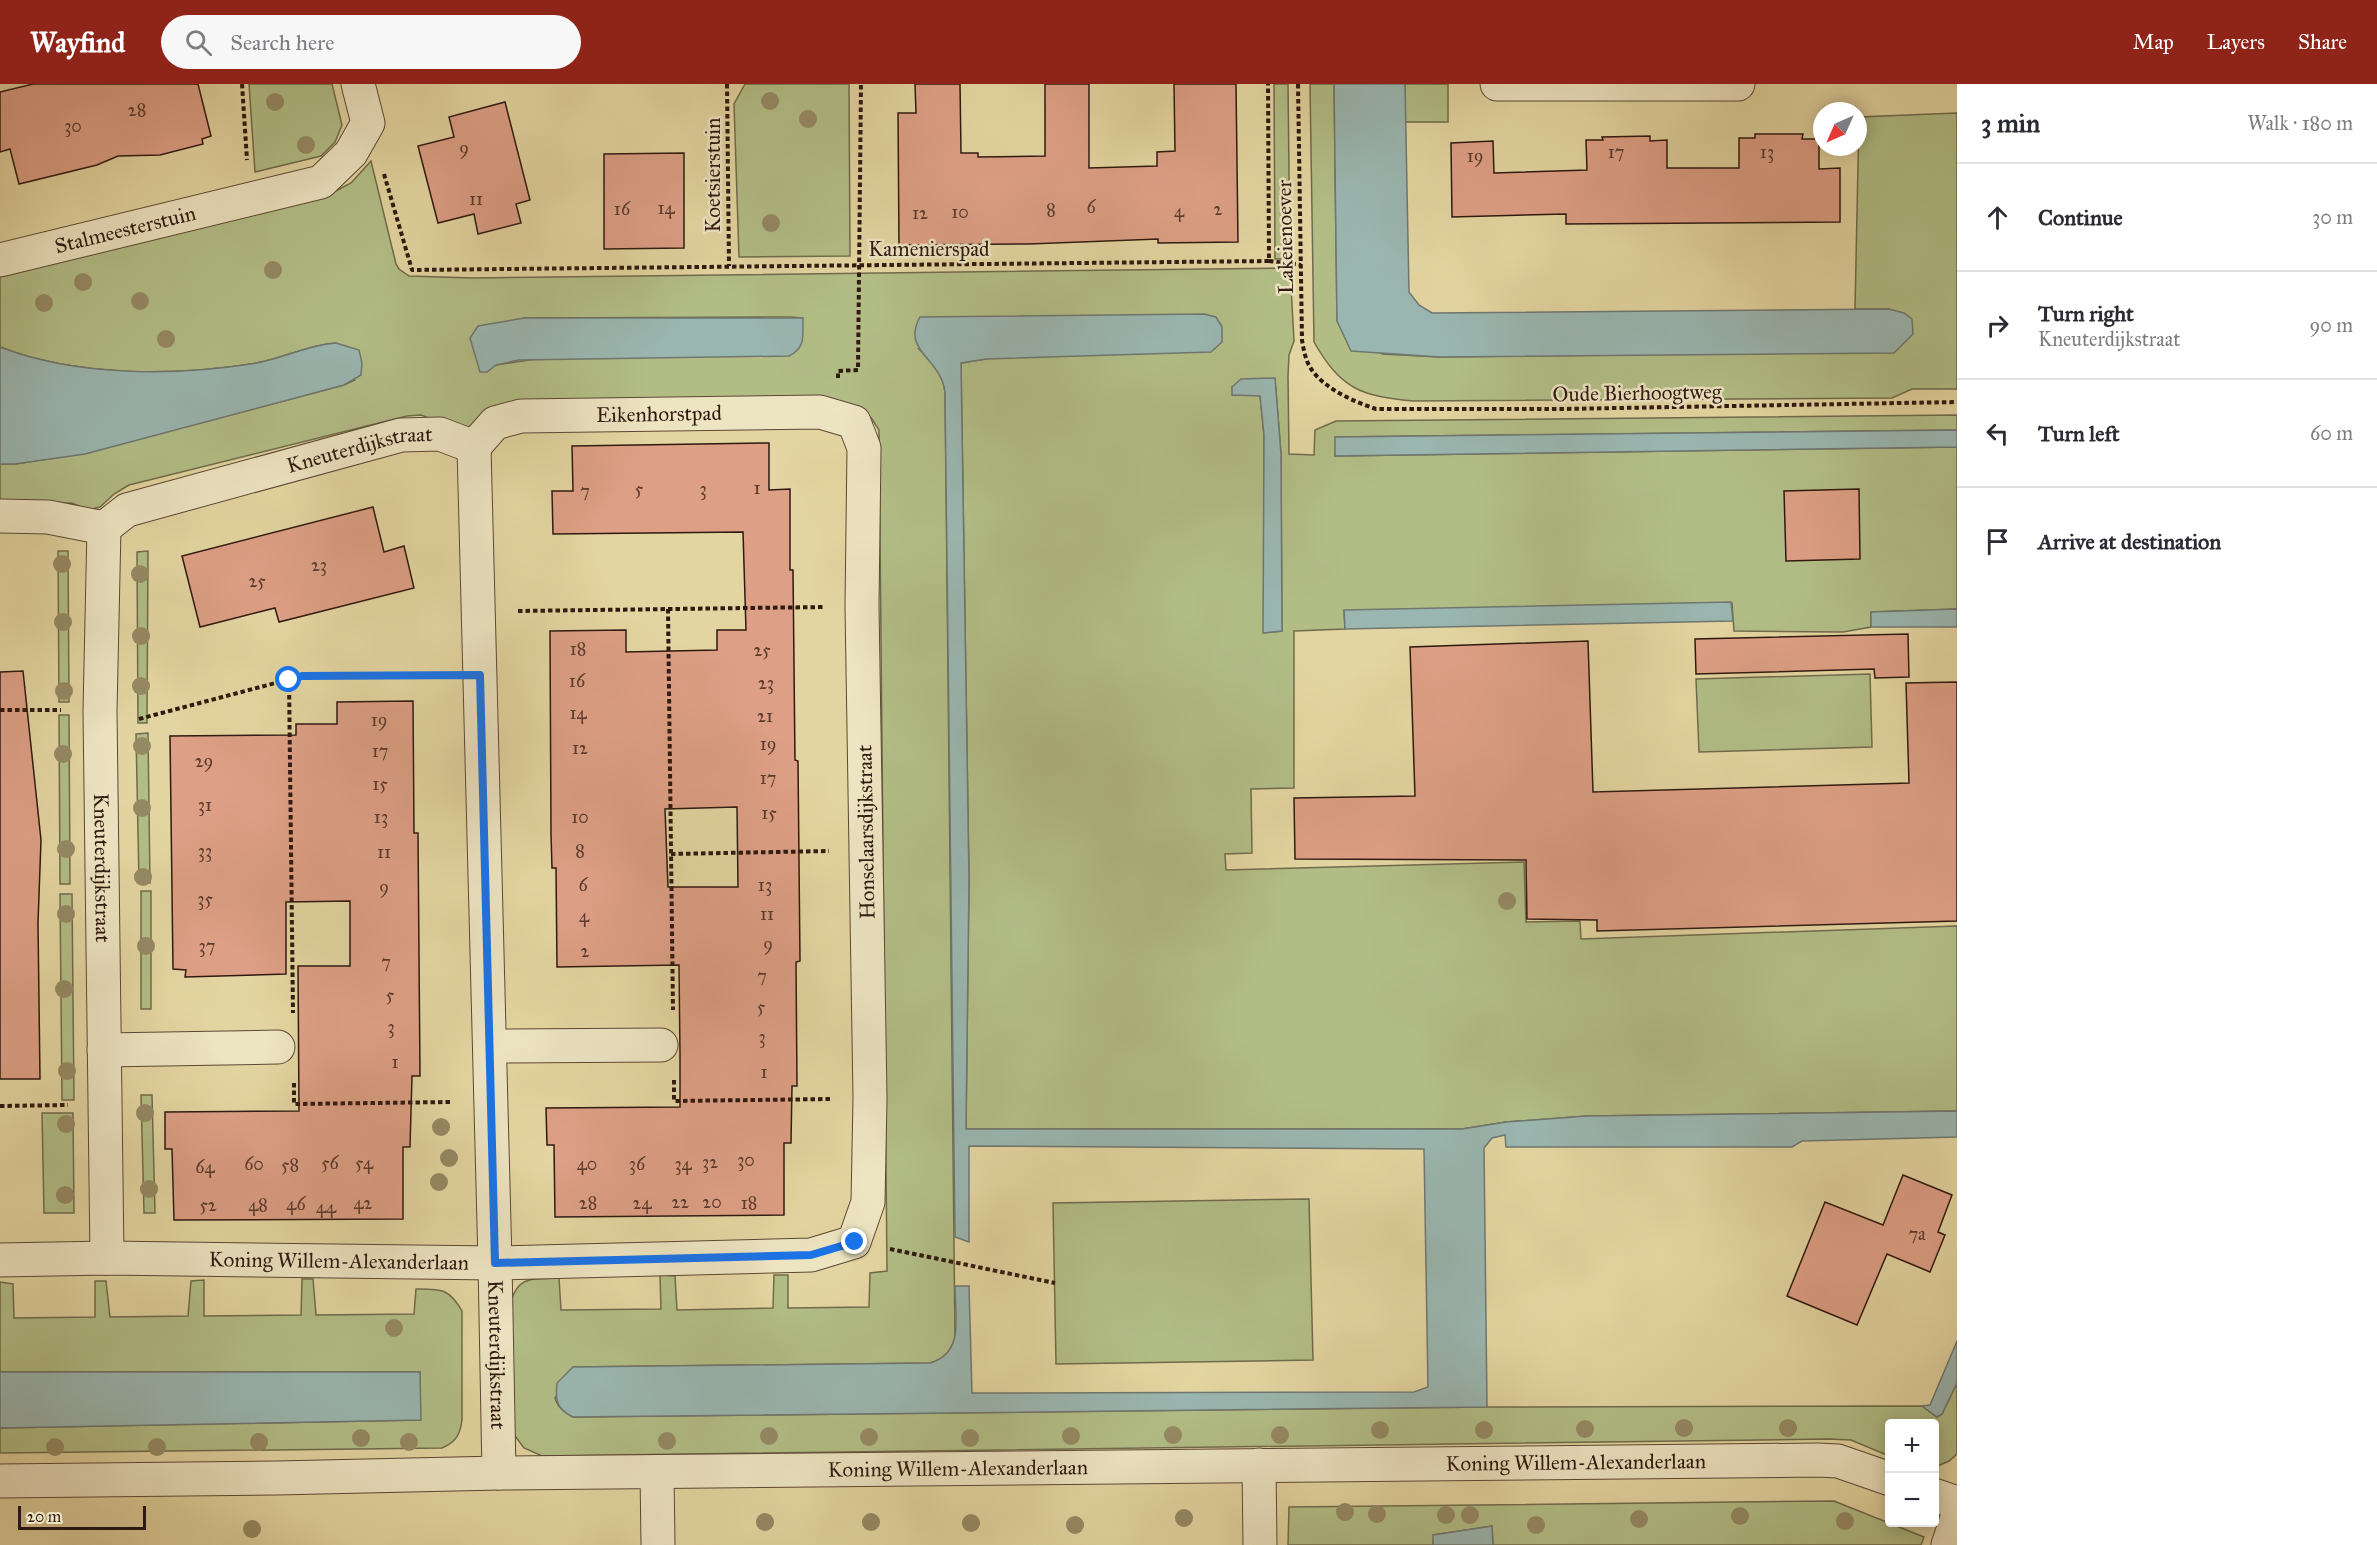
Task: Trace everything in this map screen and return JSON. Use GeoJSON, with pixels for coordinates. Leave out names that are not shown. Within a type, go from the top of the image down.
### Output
{"type":"FeatureCollection","features":[{"type":"Feature","properties":{"kind":"street"},"geometry":{"type":"LineString","coordinates":[[358,84],[368,123]]}},
{"type":"Feature","properties":{"kind":"street"},"geometry":{"type":"LineString","coordinates":[[1497,84],[1738,84]]}},
{"type":"Feature","properties":{"kind":"street","name":"Stalmeesterstuin"},"geometry":{"type":"LineString","coordinates":[[0,260],[321,182],[351,153],[368,123]]}},
{"type":"Feature","properties":{"kind":"street","name":"Eikenhorstpad"},"geometry":{"type":"LineString","coordinates":[[474,447],[495,423],[521,416],[820,412],[854,422]]}},
{"type":"Feature","properties":{"kind":"street","name":"Honselaarsdijkstraat"},"geometry":{"type":"LineString","coordinates":[[854,422],[864,448],[862,606],[870,1098],[868,1202],[855,1242]]}},
{"type":"Feature","properties":{"kind":"street","name":"Kneuterdijkstraat"},"geometry":{"type":"LineString","coordinates":[[107,1258],[101,720],[104,528],[127,510],[401,435],[440,434],[474,447],[499,1473]]}},
{"type":"Feature","properties":{"kind":"street"},"geometry":{"type":"LineString","coordinates":[[0,516],[48,517],[104,528]]}},
{"type":"Feature","properties":{"kind":"street"},"geometry":{"type":"LineString","coordinates":[[490,1046],[667,1033]]}},
{"type":"Feature","properties":{"kind":"street"},"geometry":{"type":"LineString","coordinates":[[104,1050],[286,1035]]}},
{"type":"Feature","properties":{"kind":"street","name":"Koning Willem-Alexanderlaan"},"geometry":{"type":"LineString","coordinates":[[0,1260],[107,1258],[495,1263],[811,1255],[855,1242]]}},
{"type":"Feature","properties":{"kind":"street","name":"Koning Willem-Alexanderlaan"},"geometry":{"type":"LineString","coordinates":[[0,1481],[499,1473],[1818,1460],[1838,1461],[1885,1477]]}},
{"type":"Feature","properties":{"kind":"street"},"geometry":{"type":"LineString","coordinates":[[1259,1465],[1260,1545]]}},
{"type":"Feature","properties":{"kind":"street"},"geometry":{"type":"LineString","coordinates":[[657,1472],[658,1545]]}},
{"type":"Feature","properties":{"kind":"street"},"geometry":{"type":"LineString","coordinates":[[1939,1496],[1957,1503]]}},
{"type":"Feature","properties":{"kind":"street"},"geometry":{"type":"LineString","coordinates":[[1948,1545],[1957,1518]]}},
{"type":"Feature","properties":{"kind":"path"},"geometry":{"type":"LineString","coordinates":[[242,84],[249,199]]}},
{"type":"Feature","properties":{"kind":"path","name":"Koetsierstuin"},"geometry":{"type":"LineString","coordinates":[[727,84],[729,266]]}},
{"type":"Feature","properties":{"kind":"path"},"geometry":{"type":"LineString","coordinates":[[820,412],[819,387],[838,386],[838,370],[858,370],[861,84]]}},
{"type":"Feature","properties":{"kind":"path"},"geometry":{"type":"LineString","coordinates":[[1268,84],[1269,261]]}},
{"type":"Feature","properties":{"kind":"path","name":"Lakeienoever"},"geometry":{"type":"LineString","coordinates":[[1298,84],[1302,340],[1306,360],[1324,383]]}},
{"type":"Feature","properties":{"kind":"path","name":"Kamenierspad"},"geometry":{"type":"LineString","coordinates":[[368,123],[412,270],[1269,261],[1301,265]]}},
{"type":"Feature","properties":{"kind":"path","name":"Oude Bierhoogtweg"},"geometry":{"type":"LineString","coordinates":[[1324,383],[1353,401],[1376,409],[1562,409],[1957,402]]}},
{"type":"Feature","properties":{"kind":"path"},"geometry":{"type":"LineString","coordinates":[[478,611],[862,606]]}},
{"type":"Feature","properties":{"kind":"path"},"geometry":{"type":"LineString","coordinates":[[667,1033],[671,854],[668,609]]}},
{"type":"Feature","properties":{"kind":"path"},"geometry":{"type":"LineString","coordinates":[[0,710],[101,720],[302,676],[480,675]]}},
{"type":"Feature","properties":{"kind":"path"},"geometry":{"type":"LineString","coordinates":[[286,1035],[289,680]]}},
{"type":"Feature","properties":{"kind":"path"},"geometry":{"type":"LineString","coordinates":[[671,854],[866,851]]}},
{"type":"Feature","properties":{"kind":"path"},"geometry":{"type":"LineString","coordinates":[[674,1078],[674,1101],[870,1098]]}},
{"type":"Feature","properties":{"kind":"path"},"geometry":{"type":"LineString","coordinates":[[294,1081],[294,1104],[491,1102]]}},
{"type":"Feature","properties":{"kind":"path"},"geometry":{"type":"LineString","coordinates":[[0,1106],[105,1104]]}},
{"type":"Feature","properties":{"kind":"path"},"geometry":{"type":"LineString","coordinates":[[855,1242],[1055,1283]]}},
{"type":"Feature","properties":{"kind":"green space"},"geometry":{"type":"Polygon","coordinates":[[[249,84],[332,84],[342,125],[335,142],[321,156],[255,172],[249,84]]]}},
{"type":"Feature","properties":{"kind":"green space"},"geometry":{"type":"Polygon","coordinates":[[[745,84],[849,84],[850,256],[739,257],[734,104],[745,84]]]}},
{"type":"Feature","properties":{"kind":"green space"},"geometry":{"type":"Polygon","coordinates":[[[1274,84],[1288,84],[1290,259],[1275,259],[1274,84]]]}},
{"type":"Feature","properties":{"kind":"green space"},"geometry":{"type":"Polygon","coordinates":[[[1310,84],[1334,84],[1337,320],[1382,354],[1439,357],[1894,352],[1889,309],[1855,309],[1858,156],[1867,156],[1867,117],[1957,113],[1957,389],[1912,389],[1892,398],[1413,401],[1366,393],[1354,387],[1333,370],[1314,342],[1310,84]]]}},
{"type":"Feature","properties":{"kind":"green space"},"geometry":{"type":"Polygon","coordinates":[[[1405,84],[1448,84],[1448,122],[1405,122],[1405,84]]]}},
{"type":"Feature","properties":{"kind":"green space"},"geometry":{"type":"Polygon","coordinates":[[[371,161],[396,264],[409,276],[473,278],[1290,268],[1294,341],[1289,355],[1288,376],[1289,454],[1314,455],[1315,430],[1336,421],[1957,415],[1957,430],[1336,437],[1335,456],[1957,447],[1957,609],[1871,612],[1871,627],[1843,632],[1734,631],[1732,603],[1344,611],[1345,629],[1294,631],[1294,788],[1251,789],[1252,853],[1225,854],[1226,870],[1524,862],[1526,922],[1580,921],[1581,939],[1957,926],[1957,1111],[1587,1116],[1506,1122],[1462,1129],[966,1129],[969,879],[961,363],[986,359],[919,349],[939,373],[945,392],[955,1339],[945,1355],[930,1363],[573,1367],[555,1398],[564,1411],[573,1417],[1487,1407],[1922,1406],[1937,1417],[1942,1414],[1957,1383],[1957,1454],[1939,1465],[1939,1419],[1885,1419],[1885,1454],[1851,1440],[1828,1439],[542,1456],[524,1448],[512,1432],[509,1311],[515,1291],[525,1282],[559,1278],[561,1310],[661,1309],[660,1275],[675,1276],[677,1310],[773,1308],[774,1275],[788,1275],[788,1308],[869,1307],[870,1273],[887,1271],[879,430],[859,406],[488,414],[461,430],[421,415],[407,416],[129,485],[114,494],[100,507],[88,510],[72,503],[0,505],[0,464],[15,464],[85,453],[344,385],[355,380],[336,343],[316,346],[257,363],[160,372],[94,369],[30,357],[0,347],[0,276],[328,195],[351,183],[371,161]],[[524,318],[496,365],[803,318],[524,318]],[[1275,379],[1232,387],[1233,395],[1260,395],[1264,435],[1264,633],[1282,631],[1281,454],[1275,379]]]}},
{"type":"Feature","properties":{"kind":"green space"},"geometry":{"type":"Polygon","coordinates":[[[58,551],[68,551],[69,702],[59,702],[58,551]]]}},
{"type":"Feature","properties":{"kind":"green space"},"geometry":{"type":"Polygon","coordinates":[[[148,551],[147,723],[138,723],[137,552],[148,551]]]}},
{"type":"Feature","properties":{"kind":"green space"},"geometry":{"type":"Polygon","coordinates":[[[1870,674],[1872,747],[1699,752],[1696,679],[1870,674]]]}},
{"type":"Feature","properties":{"kind":"green space"},"geometry":{"type":"Polygon","coordinates":[[[59,715],[69,715],[70,884],[60,884],[59,715]]]}},
{"type":"Feature","properties":{"kind":"green space"},"geometry":{"type":"Polygon","coordinates":[[[148,733],[150,883],[139,882],[136,734],[148,733]]]}},
{"type":"Feature","properties":{"kind":"green space"},"geometry":{"type":"Polygon","coordinates":[[[141,891],[151,891],[151,1009],[141,1009],[141,891]]]}},
{"type":"Feature","properties":{"kind":"green space"},"geometry":{"type":"Polygon","coordinates":[[[60,894],[72,894],[74,1100],[62,1100],[60,894]]]}},
{"type":"Feature","properties":{"kind":"green space"},"geometry":{"type":"Polygon","coordinates":[[[141,1095],[152,1095],[155,1213],[144,1213],[141,1095]]]}},
{"type":"Feature","properties":{"kind":"green space"},"geometry":{"type":"Polygon","coordinates":[[[42,1113],[73,1113],[74,1213],[44,1213],[42,1113]]]}},
{"type":"Feature","properties":{"kind":"green space"},"geometry":{"type":"Polygon","coordinates":[[[1309,1199],[1313,1360],[1056,1364],[1053,1203],[1309,1199]]]}},
{"type":"Feature","properties":{"kind":"green space"},"geometry":{"type":"Polygon","coordinates":[[[302,1279],[313,1279],[316,1315],[414,1314],[416,1289],[443,1291],[453,1298],[462,1311],[462,1420],[460,1430],[451,1443],[442,1448],[0,1453],[0,1428],[420,1420],[420,1372],[0,1372],[0,1282],[13,1284],[14,1318],[95,1317],[95,1281],[106,1281],[110,1317],[188,1316],[191,1281],[204,1280],[204,1316],[301,1315],[302,1279]]]}},
{"type":"Feature","properties":{"kind":"green space"},"geometry":{"type":"Polygon","coordinates":[[[1834,1501],[1885,1521],[1885,1527],[1899,1527],[1924,1537],[1921,1545],[1493,1545],[1492,1526],[1434,1535],[1433,1545],[1288,1545],[1289,1507],[1834,1501]]]}},
{"type":"Feature","properties":{"kind":"water"},"geometry":{"type":"Polygon","coordinates":[[[1334,84],[1405,84],[1409,292],[1419,305],[1432,313],[1889,309],[1904,313],[1912,319],[1913,334],[1894,353],[1439,357],[1351,351],[1337,321],[1334,84]]]}},
{"type":"Feature","properties":{"kind":"water"},"geometry":{"type":"Polygon","coordinates":[[[1204,314],[1216,317],[1222,327],[1222,342],[1211,352],[986,359],[961,363],[969,879],[966,1129],[1462,1129],[1506,1122],[1587,1116],[1957,1111],[1957,1137],[1802,1141],[1792,1147],[1506,1147],[1505,1135],[1492,1138],[1484,1148],[1487,1407],[573,1417],[563,1411],[556,1395],[557,1383],[573,1367],[930,1363],[949,1351],[953,1342],[956,1332],[955,1286],[969,1286],[972,1393],[1414,1392],[1428,1387],[1424,1149],[969,1146],[969,1242],[955,1237],[945,392],[937,371],[919,347],[915,338],[915,329],[920,317],[1204,314]]]}},
{"type":"Feature","properties":{"kind":"water"},"geometry":{"type":"Polygon","coordinates":[[[524,318],[803,318],[803,335],[799,349],[789,356],[519,360],[496,365],[487,372],[480,372],[470,338],[478,326],[524,318]]]}},
{"type":"Feature","properties":{"kind":"water"},"geometry":{"type":"Polygon","coordinates":[[[336,343],[359,350],[362,363],[361,375],[344,385],[85,454],[0,464],[0,347],[61,364],[94,369],[160,372],[257,363],[316,346],[336,343]]]}},
{"type":"Feature","properties":{"kind":"water"},"geometry":{"type":"Polygon","coordinates":[[[1275,378],[1281,454],[1282,631],[1263,633],[1264,435],[1260,396],[1232,395],[1232,387],[1241,379],[1275,378]]]}},
{"type":"Feature","properties":{"kind":"water"},"geometry":{"type":"Polygon","coordinates":[[[1957,430],[1957,447],[1335,456],[1335,437],[1957,430]]]}},
{"type":"Feature","properties":{"kind":"water"},"geometry":{"type":"Polygon","coordinates":[[[1731,602],[1733,621],[1345,629],[1344,610],[1731,602]]]}},
{"type":"Feature","properties":{"kind":"water"},"geometry":{"type":"Polygon","coordinates":[[[1957,609],[1957,627],[1871,627],[1871,612],[1957,609]]]}},
{"type":"Feature","properties":{"kind":"water"},"geometry":{"type":"Polygon","coordinates":[[[1957,1341],[1957,1383],[1942,1414],[1937,1417],[1922,1406],[1930,1405],[1957,1341]]]}},
{"type":"Feature","properties":{"kind":"water"},"geometry":{"type":"Polygon","coordinates":[[[0,1372],[420,1372],[421,1420],[0,1428],[0,1372]]]}},
{"type":"Feature","properties":{"kind":"water"},"geometry":{"type":"Polygon","coordinates":[[[1492,1526],[1493,1545],[1433,1545],[1433,1535],[1492,1526]]]}},
{"type":"Feature","properties":{"kind":"building"},"geometry":{"type":"Polygon","coordinates":[[[33,84],[198,84],[211,136],[202,139],[203,144],[160,155],[118,156],[97,165],[19,184],[10,149],[0,152],[0,92],[33,84]]]}},
{"type":"Feature","properties":{"kind":"building"},"geometry":{"type":"Polygon","coordinates":[[[915,84],[960,84],[961,153],[978,153],[978,157],[1045,156],[1045,84],[1089,84],[1089,168],[1157,166],[1157,152],[1175,151],[1174,84],[1236,84],[1238,242],[1158,243],[1158,239],[1029,244],[899,245],[898,113],[916,113],[915,84]]]}},
{"type":"Feature","properties":{"kind":"building"},"geometry":{"type":"Polygon","coordinates":[[[505,102],[530,200],[516,204],[521,223],[478,234],[474,214],[438,223],[418,146],[454,137],[449,117],[505,102]]]}},
{"type":"Feature","properties":{"kind":"building"},"geometry":{"type":"Polygon","coordinates":[[[1755,134],[1803,134],[1802,139],[1813,139],[1813,156],[1819,156],[1819,169],[1840,168],[1840,222],[1566,224],[1566,214],[1452,217],[1451,143],[1493,141],[1494,173],[1587,170],[1586,140],[1603,140],[1602,137],[1650,136],[1650,141],[1667,140],[1667,168],[1739,168],[1739,138],[1755,138],[1755,134]]]}},
{"type":"Feature","properties":{"kind":"building"},"geometry":{"type":"Polygon","coordinates":[[[684,153],[684,248],[604,249],[604,154],[684,153]]]}},
{"type":"Feature","properties":{"kind":"building"},"geometry":{"type":"Polygon","coordinates":[[[769,443],[769,490],[790,489],[795,760],[798,761],[800,961],[796,962],[797,1086],[792,1086],[791,1143],[784,1143],[784,1215],[555,1217],[554,1145],[547,1145],[546,1108],[680,1107],[680,1054],[679,965],[557,967],[556,868],[552,868],[551,834],[550,631],[626,630],[626,652],[717,650],[717,630],[746,630],[743,532],[553,534],[552,491],[573,491],[572,446],[769,443]],[[737,807],[665,809],[668,887],[738,887],[737,807]]]}},
{"type":"Feature","properties":{"kind":"building"},"geometry":{"type":"Polygon","coordinates":[[[1859,489],[1860,559],[1786,561],[1784,491],[1859,489]]]}},
{"type":"Feature","properties":{"kind":"building"},"geometry":{"type":"Polygon","coordinates":[[[373,507],[384,552],[404,546],[414,588],[279,622],[275,608],[200,627],[182,556],[373,507]]]}},
{"type":"Feature","properties":{"kind":"building"},"geometry":{"type":"Polygon","coordinates":[[[1908,634],[1909,677],[1875,678],[1874,669],[1696,674],[1695,639],[1908,634]]]}},
{"type":"Feature","properties":{"kind":"building"},"geometry":{"type":"Polygon","coordinates":[[[1588,641],[1593,792],[1909,783],[1906,683],[1957,682],[1957,921],[1597,931],[1597,920],[1527,919],[1526,860],[1295,859],[1294,798],[1415,796],[1410,647],[1588,641]]]}},
{"type":"Feature","properties":{"kind":"building"},"geometry":{"type":"Polygon","coordinates":[[[23,671],[41,840],[38,923],[40,1079],[0,1079],[0,672],[23,671]]]}},
{"type":"Feature","properties":{"kind":"building"},"geometry":{"type":"Polygon","coordinates":[[[413,701],[414,833],[418,833],[420,1076],[412,1076],[410,1147],[403,1147],[403,1219],[174,1220],[172,1149],[165,1149],[165,1112],[299,1111],[298,966],[350,966],[350,901],[286,902],[286,974],[185,977],[186,970],[173,969],[170,736],[296,735],[296,724],[337,724],[337,702],[413,701]]]}},
{"type":"Feature","properties":{"kind":"building"},"geometry":{"type":"Polygon","coordinates":[[[1903,1175],[1952,1195],[1938,1232],[1945,1235],[1930,1272],[1887,1254],[1857,1325],[1787,1296],[1825,1202],[1883,1225],[1903,1175]]]}},
{"type":"Feature","properties":{"kind":"route"},"geometry":{"type":"LineString","coordinates":[[289,680],[302,676],[480,675],[495,1263],[811,1255],[855,1242]]}}]}
